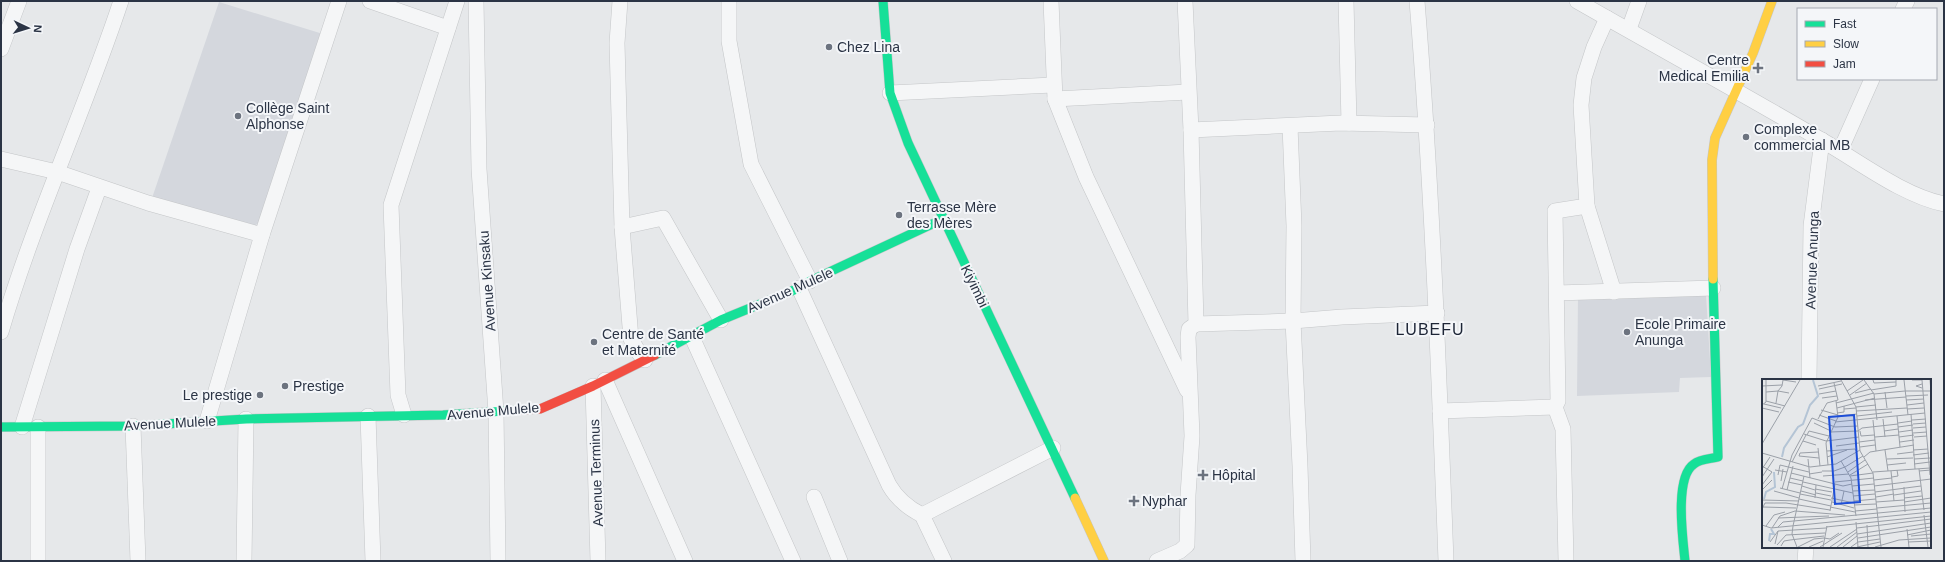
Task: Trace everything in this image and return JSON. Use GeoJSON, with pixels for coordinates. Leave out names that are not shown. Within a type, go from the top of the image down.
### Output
{"type":"FeatureCollection","features":[{"type":"Feature","properties":{"kind":"street"},"geometry":{"type":"LineString","coordinates":[[1,49],[19,1]]}},
{"type":"Feature","properties":{"kind":"street"},"geometry":{"type":"LineString","coordinates":[[1,332],[57,172],[100,62],[121,1]]}},
{"type":"Feature","properties":{"kind":"street"},"geometry":{"type":"LineString","coordinates":[[207,420],[262,235],[338,1]]}},
{"type":"Feature","properties":{"kind":"street"},"geometry":{"type":"LineString","coordinates":[[370,1],[448,28]]}},
{"type":"Feature","properties":{"kind":"street"},"geometry":{"type":"LineString","coordinates":[[404,415],[398,394],[391,204],[457,1]]}},
{"type":"Feature","properties":{"kind":"street","name":"Avenue Kinsaku"},"geometry":{"type":"LineString","coordinates":[[476,1],[479,169],[496,412],[498,561]]}},
{"type":"Feature","properties":{"kind":"street"},"geometry":{"type":"LineString","coordinates":[[620,1],[617,43],[622,227],[631,339],[639,354],[646,360]]}},
{"type":"Feature","properties":{"kind":"street"},"geometry":{"type":"LineString","coordinates":[[729,1],[729,41],[751,164],[889,485],[903,503],[922,515],[944,561]]}},
{"type":"Feature","properties":{"kind":"street","name":"Kiyimbi"},"geometry":{"type":"LineString","coordinates":[[883,1],[890,93],[908,143],[1053,448],[1104,561]]}},
{"type":"Feature","properties":{"kind":"street"},"geometry":{"type":"LineString","coordinates":[[1051,1],[1054,92],[1086,177],[1190,396]]}},
{"type":"Feature","properties":{"kind":"street"},"geometry":{"type":"LineString","coordinates":[[1185,1],[1188,92],[1191,130],[1196,324]]}},
{"type":"Feature","properties":{"kind":"street"},"geometry":{"type":"LineString","coordinates":[[1346,1],[1349,123]]}},
{"type":"Feature","properties":{"kind":"street"},"geometry":{"type":"LineString","coordinates":[[1417,1],[1427,124],[1437,313],[1446,561]]}},
{"type":"Feature","properties":{"kind":"street"},"geometry":{"type":"LineString","coordinates":[[1577,1],[1629,29],[1896,184],[1933,202],[1944,204]]}},
{"type":"Feature","properties":{"kind":"street"},"geometry":{"type":"LineString","coordinates":[[1629,29],[1639,1]]}},
{"type":"Feature","properties":{"kind":"street"},"geometry":{"type":"LineString","coordinates":[[1685,561],[1683,485],[1686,472],[1693,464],[1718,457],[1713,288],[1712,160],[1715,138],[1753,53],[1772,1]]}},
{"type":"Feature","properties":{"kind":"street"},"geometry":{"type":"LineString","coordinates":[[1607,18],[1594,47],[1584,78],[1581,105],[1587,206],[1614,292]]}},
{"type":"Feature","properties":{"kind":"street"},"geometry":{"type":"LineString","coordinates":[[1840,151],[1872,80]]}},
{"type":"Feature","properties":{"kind":"street"},"geometry":{"type":"LineString","coordinates":[[890,93],[1188,92]]}},
{"type":"Feature","properties":{"kind":"street"},"geometry":{"type":"LineString","coordinates":[[1191,130],[1349,123],[1427,124]]}},
{"type":"Feature","properties":{"kind":"street"},"geometry":{"type":"LineString","coordinates":[[1290,126],[1294,226],[1293,321],[1303,561]]}},
{"type":"Feature","properties":{"kind":"street","name":"Avenue Anunga"},"geometry":{"type":"LineString","coordinates":[[1809,379],[1811,226],[1822,140]]}},
{"type":"Feature","properties":{"kind":"street"},"geometry":{"type":"LineString","coordinates":[[1,159],[57,172],[99,188],[262,235]]}},
{"type":"Feature","properties":{"kind":"street"},"geometry":{"type":"LineString","coordinates":[[22,427],[77,249],[99,188]]}},
{"type":"Feature","properties":{"kind":"street"},"geometry":{"type":"LineString","coordinates":[[1566,561],[1563,429],[1555,407],[1558,400],[1555,211],[1587,206]]}},
{"type":"Feature","properties":{"kind":"street"},"geometry":{"type":"LineString","coordinates":[[622,227],[663,218],[721,320]]}},
{"type":"Feature","properties":{"kind":"street","name":"Avenue Mulele"},"geometry":{"type":"LineString","coordinates":[[1,427],[133,426],[207,420],[443,415],[540,409],[646,360],[692,337],[721,320],[804,285],[943,219]]}},
{"type":"Feature","properties":{"kind":"street"},"geometry":{"type":"LineString","coordinates":[[1557,293],[1713,288]]}},
{"type":"Feature","properties":{"kind":"street"},"geometry":{"type":"LineString","coordinates":[[1157,561],[1187,545],[1188,495],[1192,436],[1188,337],[1189,329],[1196,324],[1293,321],[1336,317],[1437,313]]}},
{"type":"Feature","properties":{"kind":"street"},"geometry":{"type":"LineString","coordinates":[[692,337],[793,561]]}},
{"type":"Feature","properties":{"kind":"street"},"geometry":{"type":"LineString","coordinates":[[599,383],[684,561]]}},
{"type":"Feature","properties":{"kind":"street","name":"Avenue Terminus"},"geometry":{"type":"LineString","coordinates":[[598,561],[599,383]]}},
{"type":"Feature","properties":{"kind":"street"},"geometry":{"type":"LineString","coordinates":[[1440,411],[1555,407]]}},
{"type":"Feature","properties":{"kind":"street"},"geometry":{"type":"LineString","coordinates":[[368,416],[373,561]]}},
{"type":"Feature","properties":{"kind":"street"},"geometry":{"type":"LineString","coordinates":[[244,561],[246,419]]}},
{"type":"Feature","properties":{"kind":"street"},"geometry":{"type":"LineString","coordinates":[[133,426],[138,561]]}},
{"type":"Feature","properties":{"kind":"street"},"geometry":{"type":"LineString","coordinates":[[38,427],[38,561]]}},
{"type":"Feature","properties":{"kind":"street"},"geometry":{"type":"LineString","coordinates":[[922,515],[1053,448]]}},
{"type":"Feature","properties":{"kind":"street"},"geometry":{"type":"LineString","coordinates":[[814,497],[840,561]]}},
{"type":"Feature","properties":{"kind":"street"},"geometry":{"type":"LineString","coordinates":[[1805,561],[1806,548]]}},
{"type":"Feature","properties":{"kind":"shaded area","name":"Collège Saint Alphonse"},"geometry":{"type":"Polygon","coordinates":[[[219,2],[323,34],[264,217],[253,228],[152,198],[219,2]]]}},
{"type":"Feature","properties":{"kind":"shaded area"},"geometry":{"type":"Polygon","coordinates":[[[1706,294],[1711,377],[1680,378],[1679,392],[1577,396],[1578,296],[1706,294]]]}},
{"type":"Feature","properties":{"kind":"traffic: fast"},"geometry":{"type":"LineString","coordinates":[[883,1],[890,93],[908,143],[1075,498]]}},
{"type":"Feature","properties":{"kind":"traffic: fast"},"geometry":{"type":"LineString","coordinates":[[655,355],[721,320],[799,288],[810,281],[943,219]]}},
{"type":"Feature","properties":{"kind":"traffic: fast"},"geometry":{"type":"LineString","coordinates":[[1685,561],[1681,510],[1684,482],[1688,471],[1696,462],[1718,457],[1713,279]]}},
{"type":"Feature","properties":{"kind":"traffic: fast"},"geometry":{"type":"LineString","coordinates":[[1,427],[133,426],[246,419],[443,415],[520,410]]}},
{"type":"Feature","properties":{"kind":"traffic: slow"},"geometry":{"type":"LineString","coordinates":[[1713,279],[1712,160],[1715,138],[1753,53],[1772,1]]}},
{"type":"Feature","properties":{"kind":"traffic: slow"},"geometry":{"type":"LineString","coordinates":[[1075,498],[1104,561]]}},
{"type":"Feature","properties":{"kind":"traffic: jam"},"geometry":{"type":"LineString","coordinates":[[520,410],[540,409],[593,386],[655,355]]}},
{"type":"Feature","properties":{"kind":"place","name":"Chez Lina"},"geometry":{"type":"Point","coordinates":[829,47]}},
{"type":"Feature","properties":{"kind":"place","name":"Centre Medical Emilia"},"geometry":{"type":"Point","coordinates":[1758,68]}},
{"type":"Feature","properties":{"kind":"place","name":"Collège Saint Alphonse"},"geometry":{"type":"Point","coordinates":[238,116]}},
{"type":"Feature","properties":{"kind":"place","name":"Complexe commercial MB"},"geometry":{"type":"Point","coordinates":[1746,137]}},
{"type":"Feature","properties":{"kind":"place","name":"Terrasse Mère des Mères"},"geometry":{"type":"Point","coordinates":[899,215]}},
{"type":"Feature","properties":{"kind":"place","name":"Ecole Primaire Anunga"},"geometry":{"type":"Point","coordinates":[1627,332]}},
{"type":"Feature","properties":{"kind":"place","name":"Centre de Santé et Maternité"},"geometry":{"type":"Point","coordinates":[594,342]}},
{"type":"Feature","properties":{"kind":"place","name":"Prestige"},"geometry":{"type":"Point","coordinates":[285,386]}},
{"type":"Feature","properties":{"kind":"place","name":"Le prestige"},"geometry":{"type":"Point","coordinates":[260,395]}},
{"type":"Feature","properties":{"kind":"place","name":"Hôpital"},"geometry":{"type":"Point","coordinates":[1203,475]}},
{"type":"Feature","properties":{"kind":"place","name":"Nyphar"},"geometry":{"type":"Point","coordinates":[1134,501]}},
{"type":"Feature","properties":{"kind":"district","name":"LUBEFU"},"geometry":{"type":"Point","coordinates":[1430,329]}}]}
